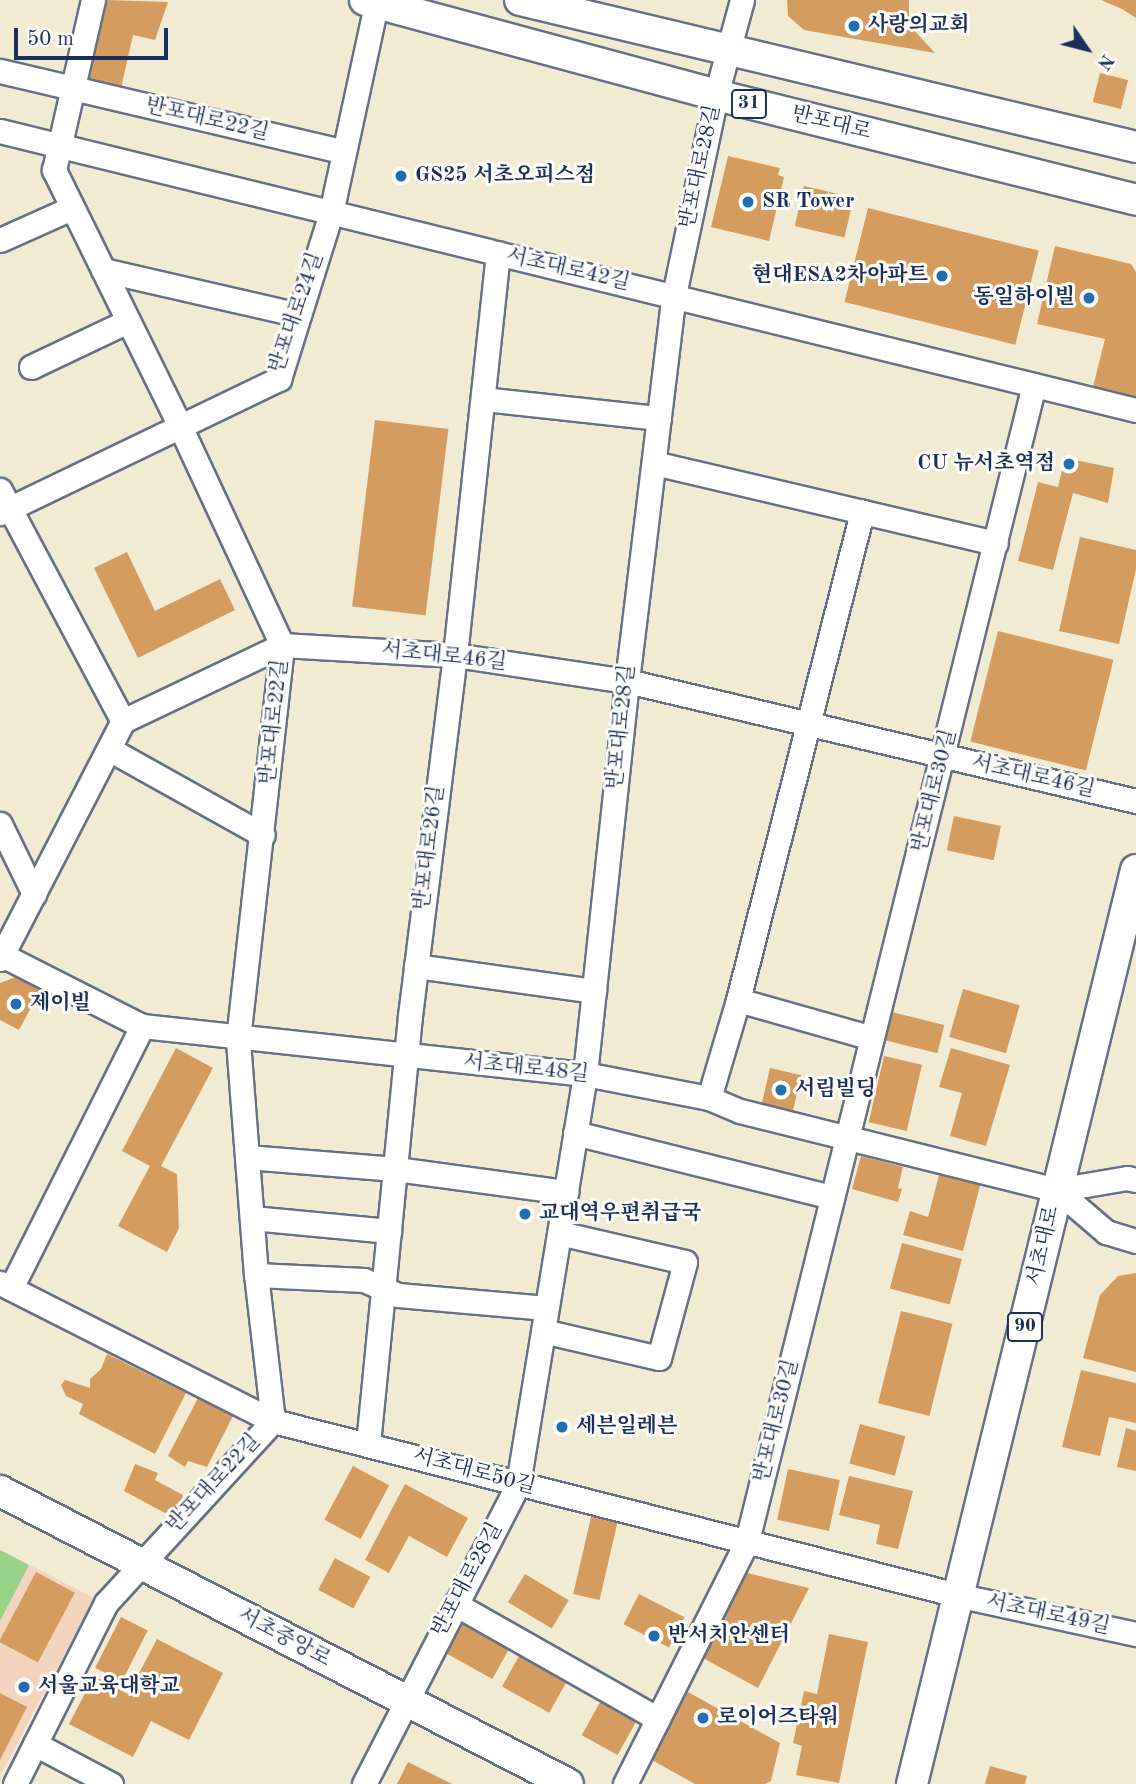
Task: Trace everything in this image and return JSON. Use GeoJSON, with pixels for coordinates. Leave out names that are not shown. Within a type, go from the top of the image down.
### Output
{"type":"FeatureCollection","features":[{"type":"Feature","properties":{"kind":"main road","name":"31"},"geometry":{"type":"LineString","coordinates":[[520,0],[1136,147]]}},
{"type":"Feature","properties":{"kind":"main road","name":"반포대로"},"geometry":{"type":"LineString","coordinates":[[372,1],[716,95],[1136,200]]}},
{"type":"Feature","properties":{"kind":"main road","name":"서초대로"},"geometry":{"type":"LineString","coordinates":[[912,1784],[961,1596],[1136,870]]}},
{"type":"Feature","properties":{"kind":"main road","name":"서초중앙로"},"geometry":{"type":"LineString","coordinates":[[0,1491],[568,1784]]}},
{"type":"Feature","properties":{"kind":"street","name":"반포대로22길"},"geometry":{"type":"LineString","coordinates":[[15,1784],[106,1603],[273,1421],[256,1275],[238,1039],[263,835],[282,645],[181,428],[54,170],[93,0]]}},
{"type":"Feature","properties":{"kind":"street","name":"반포대로28길"},"geometry":{"type":"LineString","coordinates":[[364,1784],[404,1701],[518,1484],[585,1074],[627,681],[674,295],[716,95],[741,0]]}},
{"type":"Feature","properties":{"kind":"street","name":"반포대로24길"},"geometry":{"type":"LineString","coordinates":[[123,721],[3,504],[181,428],[279,379],[331,214],[372,1]]}},
{"type":"Feature","properties":{"kind":"street"},"geometry":{"type":"LineString","coordinates":[[0,71],[71,88]]}},
{"type":"Feature","properties":{"kind":"street","name":"반포대로22길"},"geometry":{"type":"LineString","coordinates":[[71,88],[344,152]]}},
{"type":"Feature","properties":{"kind":"street","name":"서초대로42길"},"geometry":{"type":"LineString","coordinates":[[0,131],[1136,410]]}},
{"type":"Feature","properties":{"kind":"street"},"geometry":{"type":"LineString","coordinates":[[0,240],[72,208]]}},
{"type":"Feature","properties":{"kind":"street","name":"반포대로26길"},"geometry":{"type":"LineString","coordinates":[[368,1444],[416,966],[455,655],[498,253]]}},
{"type":"Feature","properties":{"kind":"street"},"geometry":{"type":"LineString","coordinates":[[103,270],[299,315]]}},
{"type":"Feature","properties":{"kind":"street"},"geometry":{"type":"LineString","coordinates":[[31,367],[128,321]]}},
{"type":"Feature","properties":{"kind":"street","name":"반포대로30길"},"geometry":{"type":"LineString","coordinates":[[625,1784],[747,1541],[1034,385]]}},
{"type":"Feature","properties":{"kind":"street"},"geometry":{"type":"LineString","coordinates":[[483,399],[659,418]]}},
{"type":"Feature","properties":{"kind":"street"},"geometry":{"type":"LineString","coordinates":[[654,463],[996,543]]}},
{"type":"Feature","properties":{"kind":"street"},"geometry":{"type":"LineString","coordinates":[[709,1098],[738,1000],[862,512]]}},
{"type":"Feature","properties":{"kind":"street","name":"서초대로46길"},"geometry":{"type":"LineString","coordinates":[[123,721],[282,645],[455,655],[627,681],[1136,801]]}},
{"type":"Feature","properties":{"kind":"street"},"geometry":{"type":"LineString","coordinates":[[1,956],[123,721]]}},
{"type":"Feature","properties":{"kind":"street"},"geometry":{"type":"LineString","coordinates":[[109,749],[263,835]]}},
{"type":"Feature","properties":{"kind":"street"},"geometry":{"type":"LineString","coordinates":[[0,824],[34,894]]}},
{"type":"Feature","properties":{"kind":"street","name":"서초대로48길"},"geometry":{"type":"LineString","coordinates":[[1,956],[142,1026],[238,1039],[585,1074],[709,1098],[740,1111],[1058,1190]]}},
{"type":"Feature","properties":{"kind":"street"},"geometry":{"type":"LineString","coordinates":[[416,966],[594,991]]}},
{"type":"Feature","properties":{"kind":"street"},"geometry":{"type":"LineString","coordinates":[[738,1000],[872,1038]]}},
{"type":"Feature","properties":{"kind":"street","name":"서초대로50길"},"geometry":{"type":"LineString","coordinates":[[142,1026],[5,1285],[273,1421],[961,1596]]}},
{"type":"Feature","properties":{"kind":"street"},"geometry":{"type":"LineString","coordinates":[[575,1133],[832,1197]]}},
{"type":"Feature","properties":{"kind":"street"},"geometry":{"type":"LineString","coordinates":[[247,1157],[396,1169],[566,1192]]}},
{"type":"Feature","properties":{"kind":"street"},"geometry":{"type":"LineString","coordinates":[[1058,1190],[1127,1178],[1136,1180]]}},
{"type":"Feature","properties":{"kind":"street"},"geometry":{"type":"LineString","coordinates":[[1058,1190],[1106,1232],[1136,1241]]}},
{"type":"Feature","properties":{"kind":"street"},"geometry":{"type":"LineString","coordinates":[[252,1218],[389,1231]]}},
{"type":"Feature","properties":{"kind":"street"},"geometry":{"type":"LineString","coordinates":[[543,1331],[659,1358],[685,1262],[559,1233]]}},
{"type":"Feature","properties":{"kind":"street"},"geometry":{"type":"LineString","coordinates":[[256,1275],[364,1280],[398,1295],[547,1308]]}},
{"type":"Feature","properties":{"kind":"street","name":"서초대로49길"},"geometry":{"type":"LineString","coordinates":[[961,1596],[1136,1633]]}},
{"type":"Feature","properties":{"kind":"street"},"geometry":{"type":"LineString","coordinates":[[455,1604],[658,1719]]}},
{"type":"Feature","properties":{"kind":"street"},"geometry":{"type":"LineString","coordinates":[[35,1744],[111,1784]]}},
{"type":"Feature","properties":{"kind":"shaded area","name":"서울교육대학교"},"geometry":{"type":"Polygon","coordinates":[[[0,1550],[94,1598],[0,1776],[0,1550]]]}},
{"type":"Feature","properties":{"kind":"green space"},"geometry":{"type":"Polygon","coordinates":[[[0,1550],[29,1565],[0,1621],[0,1550]]]}},
{"type":"Feature","properties":{"kind":"building"},"geometry":{"type":"Polygon","coordinates":[[[105,0],[168,2],[155,40],[133,35],[121,88],[87,81],[105,0]]]}},
{"type":"Feature","properties":{"kind":"building","name":"사랑의교회"},"geometry":{"type":"Polygon","coordinates":[[[787,0],[909,0],[909,16],[914,30],[935,53],[804,30],[788,16],[787,0]]]}},
{"type":"Feature","properties":{"kind":"building"},"geometry":{"type":"Polygon","coordinates":[[[1101,0],[1136,0],[1136,18],[1122,9],[1101,0]]]}},
{"type":"Feature","properties":{"kind":"building"},"geometry":{"type":"Polygon","coordinates":[[[1100,73],[1128,80],[1121,109],[1093,102],[1100,73]]]}},
{"type":"Feature","properties":{"kind":"building","name":"SR Tower"},"geometry":{"type":"Polygon","coordinates":[[[728,156],[780,168],[778,175],[784,177],[769,241],[711,227],[728,156]]]}},
{"type":"Feature","properties":{"kind":"building"},"geometry":{"type":"Polygon","coordinates":[[[804,186],[854,197],[844,237],[795,226],[804,186]]]}},
{"type":"Feature","properties":{"kind":"building","name":"현대ESA2차아파트"},"geometry":{"type":"Polygon","coordinates":[[[868,208],[1039,251],[1015,345],[845,302],[868,208]]]}},
{"type":"Feature","properties":{"kind":"building","name":"동일하이빌"},"geometry":{"type":"Polygon","coordinates":[[[1055,246],[1131,264],[1136,272],[1136,397],[1093,387],[1105,339],[1037,324],[1055,246]]]}},
{"type":"Feature","properties":{"kind":"building"},"geometry":{"type":"Polygon","coordinates":[[[375,420],[448,429],[426,616],[352,607],[375,420]]]}},
{"type":"Feature","properties":{"kind":"building"},"geometry":{"type":"Polygon","coordinates":[[[1065,458],[1114,468],[1108,503],[1073,493],[1053,570],[1018,561],[1038,482],[1058,487],[1065,458]]]}},
{"type":"Feature","properties":{"kind":"building"},"geometry":{"type":"Polygon","coordinates":[[[1080,537],[1136,550],[1136,569],[1119,644],[1059,631],[1080,537]]]}},
{"type":"Feature","properties":{"kind":"building"},"geometry":{"type":"Polygon","coordinates":[[[127,552],[155,611],[220,579],[235,610],[138,658],[94,568],[127,552]]]}},
{"type":"Feature","properties":{"kind":"building"},"geometry":{"type":"Polygon","coordinates":[[[998,631],[1113,660],[1086,770],[970,742],[998,631]]]}},
{"type":"Feature","properties":{"kind":"building"},"geometry":{"type":"Polygon","coordinates":[[[954,816],[1001,826],[994,860],[947,850],[954,816]]]}},
{"type":"Feature","properties":{"kind":"building","name":"제이빌"},"geometry":{"type":"Polygon","coordinates":[[[16,977],[41,989],[19,1030],[0,1020],[0,983],[16,977]]]}},
{"type":"Feature","properties":{"kind":"building"},"geometry":{"type":"Polygon","coordinates":[[[963,989],[1020,1005],[1006,1053],[949,1037],[963,989]]]}},
{"type":"Feature","properties":{"kind":"building"},"geometry":{"type":"Polygon","coordinates":[[[892,1012],[944,1025],[937,1053],[885,1040],[892,1012]]]}},
{"type":"Feature","properties":{"kind":"building"},"geometry":{"type":"Polygon","coordinates":[[[176,1048],[213,1068],[161,1166],[177,1174],[179,1228],[167,1252],[118,1226],[150,1166],[122,1151],[176,1048]]]}},
{"type":"Feature","properties":{"kind":"building"},"geometry":{"type":"Polygon","coordinates":[[[951,1048],[1010,1065],[986,1146],[950,1136],[962,1093],[939,1087],[951,1048]]]}},
{"type":"Feature","properties":{"kind":"building"},"geometry":{"type":"Polygon","coordinates":[[[884,1056],[922,1065],[907,1131],[869,1122],[884,1056]]]}},
{"type":"Feature","properties":{"kind":"building","name":"서림빌딩"},"geometry":{"type":"Polygon","coordinates":[[[770,1068],[801,1075],[793,1112],[761,1105],[770,1068]]]}},
{"type":"Feature","properties":{"kind":"building"},"geometry":{"type":"Polygon","coordinates":[[[861,1156],[903,1167],[898,1188],[902,1189],[898,1202],[852,1189],[861,1156]]]}},
{"type":"Feature","properties":{"kind":"building"},"geometry":{"type":"Polygon","coordinates":[[[940,1171],[981,1182],[963,1251],[903,1235],[910,1211],[928,1217],[940,1171]]]}},
{"type":"Feature","properties":{"kind":"building"},"geometry":{"type":"Polygon","coordinates":[[[902,1243],[962,1259],[950,1304],[890,1288],[902,1243]]]}},
{"type":"Feature","properties":{"kind":"building"},"geometry":{"type":"Polygon","coordinates":[[[1136,1273],[1136,1372],[1083,1358],[1100,1295],[1118,1276],[1136,1273]]]}},
{"type":"Feature","properties":{"kind":"building"},"geometry":{"type":"Polygon","coordinates":[[[901,1311],[952,1324],[929,1416],[878,1403],[901,1311]]]}},
{"type":"Feature","properties":{"kind":"building"},"geometry":{"type":"Polygon","coordinates":[[[107,1354],[186,1393],[155,1454],[79,1414],[83,1404],[66,1396],[61,1385],[65,1380],[90,1388],[90,1379],[101,1369],[107,1354]]]}},
{"type":"Feature","properties":{"kind":"building"},"geometry":{"type":"Polygon","coordinates":[[[1081,1370],[1136,1383],[1136,1423],[1109,1417],[1100,1456],[1062,1447],[1081,1370]]]}},
{"type":"Feature","properties":{"kind":"building"},"geometry":{"type":"Polygon","coordinates":[[[200,1394],[234,1414],[207,1467],[188,1461],[185,1467],[168,1456],[200,1394]]]}},
{"type":"Feature","properties":{"kind":"building"},"geometry":{"type":"Polygon","coordinates":[[[860,1424],[905,1436],[895,1476],[849,1464],[860,1424]]]}},
{"type":"Feature","properties":{"kind":"building"},"geometry":{"type":"Polygon","coordinates":[[[1126,1428],[1136,1431],[1136,1471],[1117,1467],[1126,1428]]]}},
{"type":"Feature","properties":{"kind":"building"},"geometry":{"type":"Polygon","coordinates":[[[135,1464],[158,1473],[155,1480],[183,1495],[180,1506],[165,1513],[124,1491],[135,1464]]]}},
{"type":"Feature","properties":{"kind":"building"},"geometry":{"type":"Polygon","coordinates":[[[353,1466],[389,1485],[361,1539],[324,1520],[353,1466]]]}},
{"type":"Feature","properties":{"kind":"building"},"geometry":{"type":"Polygon","coordinates":[[[788,1469],[840,1480],[829,1531],[777,1520],[788,1469]]]}},
{"type":"Feature","properties":{"kind":"building"},"geometry":{"type":"Polygon","coordinates":[[[849,1476],[913,1491],[898,1549],[876,1544],[880,1525],[839,1515],[849,1476]]]}},
{"type":"Feature","properties":{"kind":"building"},"geometry":{"type":"Polygon","coordinates":[[[405,1484],[468,1518],[447,1557],[409,1536],[389,1573],[365,1560],[405,1484]]]}},
{"type":"Feature","properties":{"kind":"building"},"geometry":{"type":"Polygon","coordinates":[[[591,1517],[617,1523],[600,1600],[573,1594],[591,1517]]]}},
{"type":"Feature","properties":{"kind":"building"},"geometry":{"type":"Polygon","coordinates":[[[335,1558],[370,1577],[353,1609],[318,1590],[335,1558]]]}},
{"type":"Feature","properties":{"kind":"building"},"geometry":{"type":"Polygon","coordinates":[[[36,1572],[75,1593],[38,1662],[0,1642],[36,1572]]]}},
{"type":"Feature","properties":{"kind":"building"},"geometry":{"type":"Polygon","coordinates":[[[747,1573],[809,1588],[758,1688],[701,1657],[747,1573]]]}},
{"type":"Feature","properties":{"kind":"building"},"geometry":{"type":"Polygon","coordinates":[[[525,1574],[569,1600],[552,1629],[508,1602],[525,1574]]]}},
{"type":"Feature","properties":{"kind":"building"},"geometry":{"type":"Polygon","coordinates":[[[639,1594],[684,1617],[669,1647],[624,1624],[639,1594]]]}},
{"type":"Feature","properties":{"kind":"building"},"geometry":{"type":"Polygon","coordinates":[[[121,1617],[148,1631],[122,1681],[95,1668],[121,1617]]]}},
{"type":"Feature","properties":{"kind":"building"},"geometry":{"type":"Polygon","coordinates":[[[464,1621],[510,1647],[492,1679],[446,1653],[464,1621]]]}},
{"type":"Feature","properties":{"kind":"building"},"geometry":{"type":"Polygon","coordinates":[[[829,1634],[868,1642],[839,1783],[796,1775],[802,1746],[793,1743],[804,1691],[817,1694],[829,1634]]]}},
{"type":"Feature","properties":{"kind":"building"},"geometry":{"type":"Polygon","coordinates":[[[157,1639],[223,1673],[189,1740],[151,1721],[133,1757],[69,1724],[94,1676],[128,1694],[157,1639]]]}},
{"type":"Feature","properties":{"kind":"building"},"geometry":{"type":"Polygon","coordinates":[[[519,1656],[566,1682],[549,1713],[502,1687],[519,1656]]]}},
{"type":"Feature","properties":{"kind":"building","name":"로이어즈타워"},"geometry":{"type":"Polygon","coordinates":[[[688,1692],[780,1743],[771,1781],[765,1784],[695,1784],[650,1759],[688,1692]]]}},
{"type":"Feature","properties":{"kind":"building"},"geometry":{"type":"Polygon","coordinates":[[[0,1693],[27,1707],[0,1760],[0,1693]]]}},
{"type":"Feature","properties":{"kind":"building"},"geometry":{"type":"Polygon","coordinates":[[[604,1695],[640,1715],[618,1755],[582,1735],[604,1695]]]}},
{"type":"Feature","properties":{"kind":"building"},"geometry":{"type":"Polygon","coordinates":[[[408,1762],[452,1784],[397,1784],[408,1762]]]}},
{"type":"Feature","properties":{"kind":"building"},"geometry":{"type":"Polygon","coordinates":[[[990,1766],[1027,1776],[1025,1784],[985,1784],[990,1766]]]}},
{"type":"Feature","properties":{"kind":"place","name":"사랑의교회"},"geometry":{"type":"Point","coordinates":[854,26]}},
{"type":"Feature","properties":{"kind":"place","name":"GS25 서초오피스점"},"geometry":{"type":"Point","coordinates":[401,176]}},
{"type":"Feature","properties":{"kind":"place","name":"SR Tower"},"geometry":{"type":"Point","coordinates":[748,202]}},
{"type":"Feature","properties":{"kind":"place","name":"현대ESA2차아파트"},"geometry":{"type":"Point","coordinates":[942,276]}},
{"type":"Feature","properties":{"kind":"place","name":"동일하이빌"},"geometry":{"type":"Point","coordinates":[1089,298]}},
{"type":"Feature","properties":{"kind":"place","name":"CU 뉴서초역점"},"geometry":{"type":"Point","coordinates":[1069,464]}},
{"type":"Feature","properties":{"kind":"place","name":"제이빌"},"geometry":{"type":"Point","coordinates":[16,1004]}},
{"type":"Feature","properties":{"kind":"place","name":"서림빌딩"},"geometry":{"type":"Point","coordinates":[781,1090]}},
{"type":"Feature","properties":{"kind":"place","name":"교대역우편취급국"},"geometry":{"type":"Point","coordinates":[525,1214]}},
{"type":"Feature","properties":{"kind":"place","name":"세븐일레븐"},"geometry":{"type":"Point","coordinates":[562,1427]}},
{"type":"Feature","properties":{"kind":"place","name":"반서치안센터"},"geometry":{"type":"Point","coordinates":[654,1636]}},
{"type":"Feature","properties":{"kind":"place","name":"서울교육대학교"},"geometry":{"type":"Point","coordinates":[24,1687]}},
{"type":"Feature","properties":{"kind":"place","name":"로이어즈타워"},"geometry":{"type":"Point","coordinates":[703,1718]}}]}
